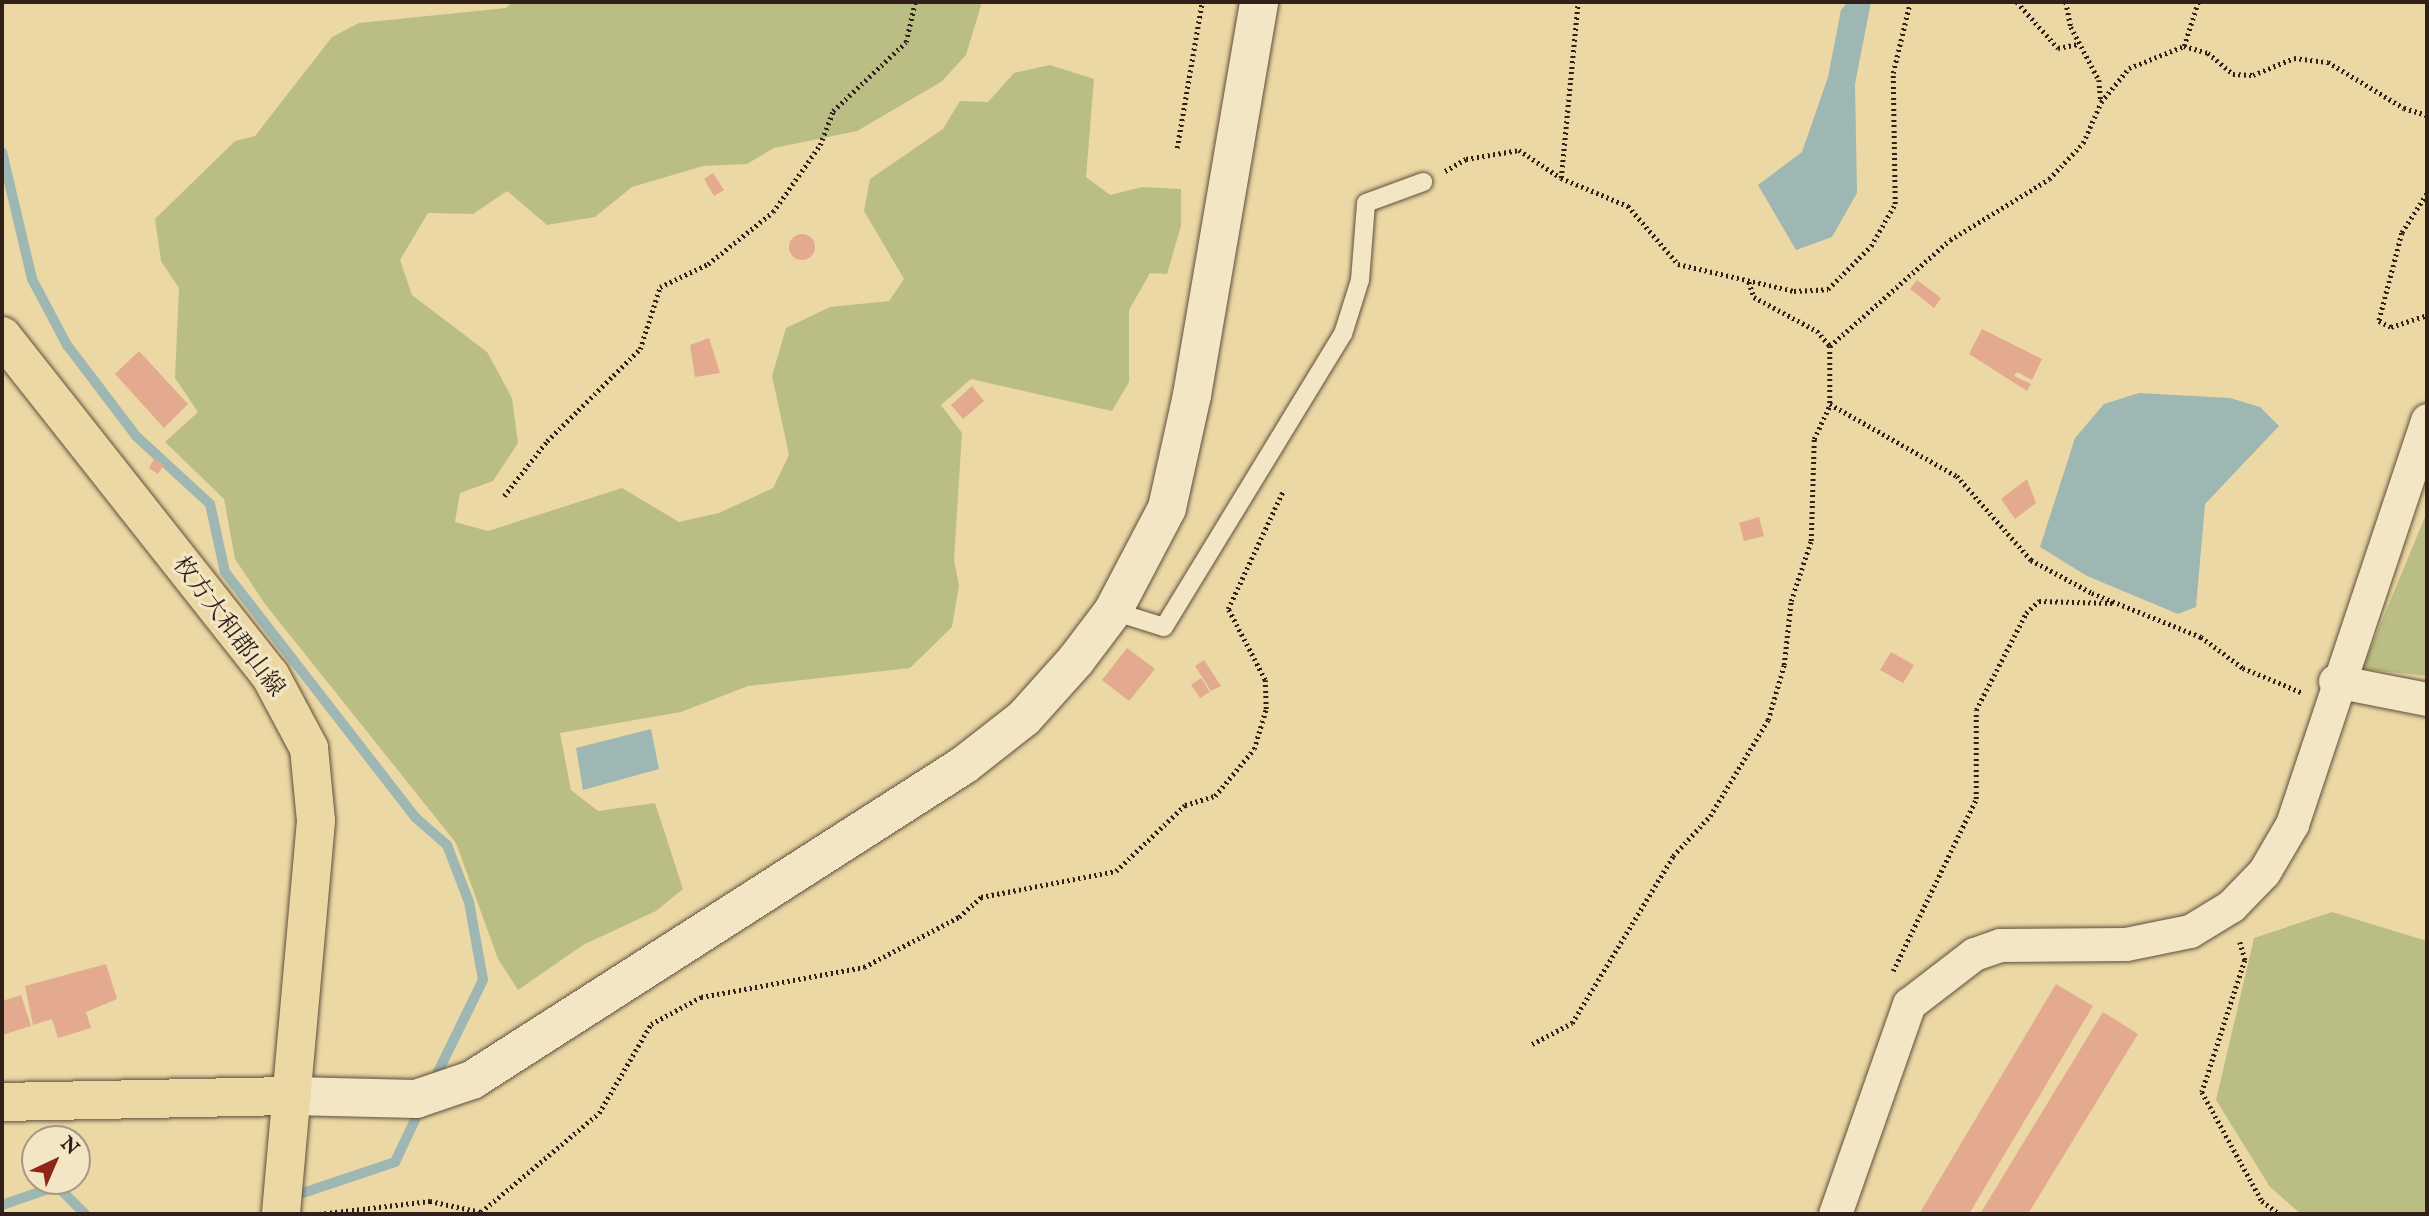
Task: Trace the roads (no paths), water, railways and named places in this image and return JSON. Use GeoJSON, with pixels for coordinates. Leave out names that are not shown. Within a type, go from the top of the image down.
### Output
{"type":"FeatureCollection","features":[{"type":"Feature","properties":{"kind":"main road","name":"枚方大和郡山線"},"geometry":{"type":"LineString","coordinates":[[2,335],[270,675],[309,748],[316,821],[281,1214]]}},
{"type":"Feature","properties":{"kind":"main road"},"geometry":{"type":"LineString","coordinates":[[2,1102],[292,1096]]}},
{"type":"Feature","properties":{"kind":"street"},"geometry":{"type":"LineString","coordinates":[[292,1096],[416,1099],[472,1080],[964,765],[1024,718],[1113,611],[1167,508],[1192,395],[1259,2]]}},
{"type":"Feature","properties":{"kind":"street"},"geometry":{"type":"LineString","coordinates":[[1835,1214],[1909,1004],[1974,954],[2000,945],[2126,944],[2190,931],[2224,910],[2264,872],[2292,824],[2331,692],[2427,420]]}},
{"type":"Feature","properties":{"kind":"street"},"geometry":{"type":"LineString","coordinates":[[2331,692],[2427,699]]}},
{"type":"Feature","properties":{"kind":"lane"},"geometry":{"type":"LineString","coordinates":[[1113,611],[1164,627],[1343,334],[1360,280],[1366,203],[1423,182]]}},
{"type":"Feature","properties":{"kind":"water"},"geometry":{"type":"Polygon","coordinates":[[[1871,2],[1855,84],[1857,193],[1832,237],[1796,250],[1758,185],[1802,152],[1828,77],[1841,10],[1847,3],[1871,2]]]}},
{"type":"Feature","properties":{"kind":"water"},"geometry":{"type":"Polygon","coordinates":[[[2139,393],[2230,398],[2260,407],[2279,426],[2205,504],[2196,607],[2178,614],[2087,576],[2040,547],[2075,438],[2104,404],[2139,393]]]}},
{"type":"Feature","properties":{"kind":"water"},"geometry":{"type":"Polygon","coordinates":[[[651,729],[659,769],[583,790],[576,748],[651,729]]]}},
{"type":"Feature","properties":{"kind":"waterway"},"geometry":{"type":"LineString","coordinates":[[2,152],[32,279],[67,345],[136,436],[210,504],[225,572],[416,818],[447,845],[469,902],[483,980],[432,1084]]}},
{"type":"Feature","properties":{"kind":"waterway"},"geometry":{"type":"LineString","coordinates":[[291,1197],[395,1162],[422,1105]]}},
{"type":"Feature","properties":{"kind":"waterway"},"geometry":{"type":"LineString","coordinates":[[2,1205],[57,1186],[85,1214]]}}]}
